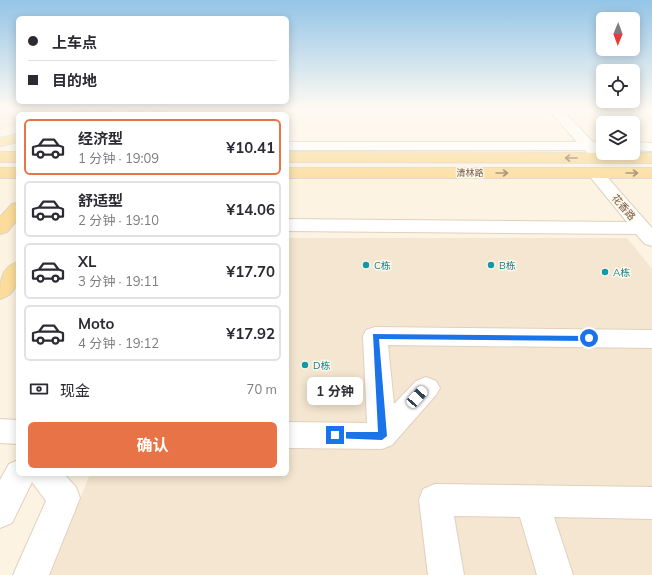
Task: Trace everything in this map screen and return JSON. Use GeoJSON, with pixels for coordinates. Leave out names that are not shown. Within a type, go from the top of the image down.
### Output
{"type":"FeatureCollection","features":[{"type":"Feature","properties":{"kind":"main road"},"geometry":{"type":"LineString","coordinates":[[0,142],[16,138]]}},
{"type":"Feature","properties":{"kind":"main road"},"geometry":{"type":"LineString","coordinates":[[289,147],[322,149],[352,165]]}},
{"type":"Feature","properties":{"kind":"main road","name":"清林路"},"geometry":{"type":"LineString","coordinates":[[289,173],[352,165],[473,158],[596,156]]}},
{"type":"Feature","properties":{"kind":"main road","name":"清林路"},"geometry":{"type":"LineString","coordinates":[[289,157],[421,173],[596,156]]}},
{"type":"Feature","properties":{"kind":"main road"},"geometry":{"type":"LineString","coordinates":[[0,157],[16,157]]}},
{"type":"Feature","properties":{"kind":"main road"},"geometry":{"type":"LineString","coordinates":[[421,173],[380,168],[379,165],[386,163],[446,162],[473,158]]}},
{"type":"Feature","properties":{"kind":"main road","name":"清林路"},"geometry":{"type":"LineString","coordinates":[[640,158],[652,158]]}},
{"type":"Feature","properties":{"kind":"main road","name":"清林路"},"geometry":{"type":"LineString","coordinates":[[610,160],[652,173]]}},
{"type":"Feature","properties":{"kind":"main road"},"geometry":{"type":"LineString","coordinates":[[289,183],[324,179],[352,165]]}},
{"type":"Feature","properties":{"kind":"main road"},"geometry":{"type":"LineString","coordinates":[[0,173],[16,173]]}},
{"type":"Feature","properties":{"kind":"main road"},"geometry":{"type":"LineString","coordinates":[[0,228],[16,210]]}},
{"type":"Feature","properties":{"kind":"main road"},"geometry":{"type":"LineString","coordinates":[[0,292],[16,271]]}},
{"type":"Feature","properties":{"kind":"main road"},"geometry":{"type":"LineString","coordinates":[[0,300],[16,288]]}},
{"type":"Feature","properties":{"kind":"street","name":"花香路"},"geometry":{"type":"LineString","coordinates":[[578,135],[596,155]]}},
{"type":"Feature","properties":{"kind":"street"},"geometry":{"type":"LineString","coordinates":[[640,146],[652,146]]}},
{"type":"Feature","properties":{"kind":"street"},"geometry":{"type":"LineString","coordinates":[[289,147],[596,156]]}},
{"type":"Feature","properties":{"kind":"street","name":"花香路"},"geometry":{"type":"LineString","coordinates":[[600,160],[647,234]]}},
{"type":"Feature","properties":{"kind":"street"},"geometry":{"type":"LineString","coordinates":[[289,226],[647,234]]}},
{"type":"Feature","properties":{"kind":"street"},"geometry":{"type":"LineString","coordinates":[[382,436],[375,336],[651,339]]}},
{"type":"Feature","properties":{"kind":"street"},"geometry":{"type":"LineString","coordinates":[[580,354],[615,354],[651,339]]}},
{"type":"Feature","properties":{"kind":"street"},"geometry":{"type":"LineString","coordinates":[[289,435],[382,436],[426,388]]}},
{"type":"Feature","properties":{"kind":"street"},"geometry":{"type":"LineString","coordinates":[[0,431],[16,432]]}},
{"type":"Feature","properties":{"kind":"street"},"geometry":{"type":"LineString","coordinates":[[0,512],[19,476]]}},
{"type":"Feature","properties":{"kind":"street"},"geometry":{"type":"LineString","coordinates":[[31,575],[64,498],[47,476]]}},
{"type":"Feature","properties":{"kind":"street"},"geometry":{"type":"LineString","coordinates":[[446,575],[434,500],[652,503]]}},
{"type":"Feature","properties":{"kind":"street"},"geometry":{"type":"LineString","coordinates":[[532,501],[555,575]]}},
{"type":"Feature","properties":{"kind":"shaded area"},"geometry":{"type":"Polygon","coordinates":[[[289,238],[627,238],[652,269],[652,575],[50,575],[89,476],[289,476],[289,238]]]}},
{"type":"Feature","properties":{"kind":"place","name":"C栋"},"geometry":{"type":"Point","coordinates":[366,265]}},
{"type":"Feature","properties":{"kind":"place","name":"B栋"},"geometry":{"type":"Point","coordinates":[491,265]}},
{"type":"Feature","properties":{"kind":"place","name":"A栋"},"geometry":{"type":"Point","coordinates":[605,272]}},
{"type":"Feature","properties":{"kind":"place","name":"D栋"},"geometry":{"type":"Point","coordinates":[305,365]}},
{"type":"Feature","properties":{"kind":"route"},"geometry":{"type":"LineString","coordinates":[[335,435],[382,436],[375,336],[589,338]]}}]}
